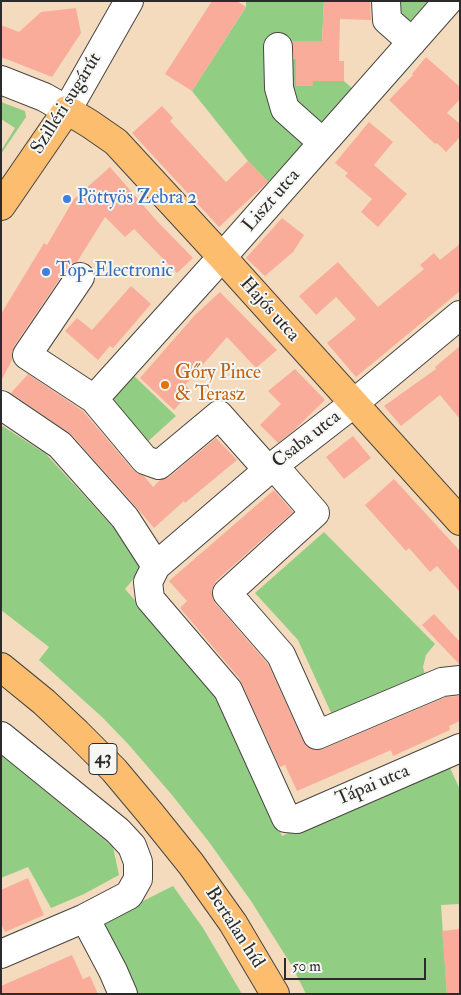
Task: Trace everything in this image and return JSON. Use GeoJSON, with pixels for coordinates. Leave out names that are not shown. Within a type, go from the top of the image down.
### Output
{"type":"FeatureCollection","features":[{"type":"Feature","properties":{"kind":"main road","name":"Szilléri sugárút"},"geometry":{"type":"LineString","coordinates":[[1,206],[67,110]]}},
{"type":"Feature","properties":{"kind":"main road","name":"Hajós utca"},"geometry":{"type":"LineString","coordinates":[[67,110],[116,142],[460,521]]}},
{"type":"Feature","properties":{"kind":"main road","name":"Bertalan híd"},"geometry":{"type":"LineString","coordinates":[[1,667],[44,702],[114,770],[191,864],[233,923],[275,994]]}},
{"type":"Feature","properties":{"kind":"street","name":"Szilléri sugárút"},"geometry":{"type":"LineString","coordinates":[[67,110],[129,1]]}},
{"type":"Feature","properties":{"kind":"street"},"geometry":{"type":"LineString","coordinates":[[386,1],[388,20],[412,42]]}},
{"type":"Feature","properties":{"kind":"street","name":"Liszt utca"},"geometry":{"type":"LineString","coordinates":[[94,399],[448,1]]}},
{"type":"Feature","properties":{"kind":"street"},"geometry":{"type":"LineString","coordinates":[[278,46],[279,88],[285,109],[322,142]]}},
{"type":"Feature","properties":{"kind":"street"},"geometry":{"type":"LineString","coordinates":[[1,80],[44,97],[67,110]]}},
{"type":"Feature","properties":{"kind":"street"},"geometry":{"type":"LineString","coordinates":[[80,277],[27,355],[94,399],[145,460],[159,464],[218,415],[315,513],[227,593],[281,655],[317,735],[442,682],[460,680]]}},
{"type":"Feature","properties":{"kind":"street","name":"Csaba utca"},"geometry":{"type":"LineString","coordinates":[[156,566],[271,468],[353,404],[460,315]]}},
{"type":"Feature","properties":{"kind":"street"},"geometry":{"type":"LineString","coordinates":[[1,405],[60,445],[125,518],[156,566]]}},
{"type":"Feature","properties":{"kind":"street","name":"Tápai utca"},"geometry":{"type":"LineString","coordinates":[[156,566],[148,582],[150,599],[228,690],[286,818],[297,819],[460,748]]}},
{"type":"Feature","properties":{"kind":"street"},"geometry":{"type":"LineString","coordinates":[[1,736],[118,831],[132,846],[138,862],[138,879],[129,895],[85,918],[1,954]]}},
{"type":"Feature","properties":{"kind":"street"},"geometry":{"type":"LineString","coordinates":[[85,918],[114,970],[123,994]]}},
{"type":"Feature","properties":{"kind":"green space"},"geometry":{"type":"Polygon","coordinates":[[[246,1],[324,1],[322,41],[291,41],[291,59],[296,59],[296,86],[313,86],[313,81],[344,81],[353,89],[268,182],[248,161],[192,91],[246,7],[246,1]]]}},
{"type":"Feature","properties":{"kind":"green space"},"geometry":{"type":"Polygon","coordinates":[[[392,1],[429,1],[405,26],[392,1]]]}},
{"type":"Feature","properties":{"kind":"green space"},"geometry":{"type":"Polygon","coordinates":[[[1,102],[25,111],[26,117],[1,154],[15,128],[1,119],[1,102]]]}},
{"type":"Feature","properties":{"kind":"green space"},"geometry":{"type":"Polygon","coordinates":[[[131,373],[176,416],[145,444],[114,406],[114,391],[131,373]]]}},
{"type":"Feature","properties":{"kind":"green space"},"geometry":{"type":"Polygon","coordinates":[[[1,425],[46,454],[112,526],[119,526],[143,555],[141,570],[125,589],[216,692],[282,836],[448,763],[460,790],[460,904],[441,905],[447,994],[306,994],[292,966],[251,901],[209,842],[172,795],[103,718],[39,660],[49,647],[1,610],[1,425]]]}},
{"type":"Feature","properties":{"kind":"green space"},"geometry":{"type":"Polygon","coordinates":[[[324,532],[435,644],[426,655],[423,667],[426,678],[333,717],[298,640],[255,593],[324,532]]]}},
{"type":"Feature","properties":{"kind":"green space"},"geometry":{"type":"Polygon","coordinates":[[[1,755],[113,847],[119,875],[84,894],[51,908],[28,867],[1,878],[1,755]]]}},
{"type":"Feature","properties":{"kind":"green space"},"geometry":{"type":"Polygon","coordinates":[[[173,886],[203,928],[242,994],[132,994],[97,924],[173,886]]]}},
{"type":"Feature","properties":{"kind":"building"},"geometry":{"type":"Polygon","coordinates":[[[212,1],[237,1],[246,7],[192,91],[165,74],[212,1]]]}},
{"type":"Feature","properties":{"kind":"building"},"geometry":{"type":"Polygon","coordinates":[[[324,1],[370,1],[371,20],[340,19],[339,61],[344,61],[344,81],[313,81],[313,86],[296,86],[296,59],[294,59],[292,41],[322,41],[324,1]]]}},
{"type":"Feature","properties":{"kind":"building"},"geometry":{"type":"Polygon","coordinates":[[[76,8],[81,33],[52,77],[1,57],[1,25],[19,32],[41,12],[76,8]]]}},
{"type":"Feature","properties":{"kind":"building"},"geometry":{"type":"Polygon","coordinates":[[[426,57],[460,87],[460,99],[447,113],[460,124],[460,137],[446,152],[437,143],[435,144],[389,100],[413,75],[426,57]]]}},
{"type":"Feature","properties":{"kind":"building"},"geometry":{"type":"Polygon","coordinates":[[[162,106],[173,118],[170,121],[226,182],[248,161],[268,182],[219,227],[132,133],[162,106]]]}},
{"type":"Feature","properties":{"kind":"building"},"geometry":{"type":"Polygon","coordinates":[[[369,122],[393,142],[374,165],[407,194],[378,227],[361,212],[372,199],[345,176],[348,173],[335,163],[369,122]]]}},
{"type":"Feature","properties":{"kind":"building"},"geometry":{"type":"Polygon","coordinates":[[[110,167],[156,220],[193,258],[177,273],[134,229],[125,237],[105,217],[77,262],[67,268],[14,346],[12,360],[1,381],[1,314],[44,243],[47,245],[74,199],[110,167]]]}},
{"type":"Feature","properties":{"kind":"building"},"geometry":{"type":"Polygon","coordinates":[[[282,218],[304,235],[293,252],[265,276],[246,258],[282,218]]]}},
{"type":"Feature","properties":{"kind":"building"},"geometry":{"type":"Polygon","coordinates":[[[460,244],[460,291],[356,377],[327,343],[356,319],[336,297],[316,315],[299,296],[338,262],[378,307],[424,269],[420,265],[434,253],[440,260],[460,244]]]}},
{"type":"Feature","properties":{"kind":"building"},"geometry":{"type":"Polygon","coordinates":[[[131,286],[151,304],[113,348],[110,346],[98,360],[65,331],[77,318],[92,330],[131,286]]]}},
{"type":"Feature","properties":{"kind":"building"},"geometry":{"type":"Polygon","coordinates":[[[220,292],[277,350],[256,368],[227,337],[185,385],[191,391],[174,410],[140,378],[195,315],[220,292]]]}},
{"type":"Feature","properties":{"kind":"building"},"geometry":{"type":"Polygon","coordinates":[[[460,346],[460,419],[440,395],[401,426],[384,406],[436,369],[435,367],[460,346]]]}},
{"type":"Feature","properties":{"kind":"building"},"geometry":{"type":"Polygon","coordinates":[[[295,369],[325,400],[278,443],[260,425],[281,404],[268,391],[295,369]]]}},
{"type":"Feature","properties":{"kind":"building"},"geometry":{"type":"Polygon","coordinates":[[[28,374],[83,411],[133,470],[144,476],[153,487],[160,480],[169,477],[216,438],[237,460],[185,503],[184,501],[154,528],[72,435],[11,393],[28,374]]]}},
{"type":"Feature","properties":{"kind":"building"},"geometry":{"type":"Polygon","coordinates":[[[353,436],[371,458],[344,479],[326,457],[353,436]]]}},
{"type":"Feature","properties":{"kind":"building"},"geometry":{"type":"Polygon","coordinates":[[[394,479],[460,551],[460,592],[437,566],[430,572],[409,548],[406,551],[365,505],[394,479]]]}},
{"type":"Feature","properties":{"kind":"building"},"geometry":{"type":"Polygon","coordinates":[[[274,490],[293,512],[216,581],[212,589],[212,596],[215,603],[268,664],[307,747],[315,750],[323,749],[446,697],[460,696],[460,721],[449,726],[450,730],[393,756],[391,750],[297,791],[285,765],[280,767],[239,678],[180,608],[187,601],[169,581],[274,490]]]}},
{"type":"Feature","properties":{"kind":"building"},"geometry":{"type":"Polygon","coordinates":[[[434,614],[460,642],[460,665],[422,625],[434,614]]]}},
{"type":"Feature","properties":{"kind":"building"},"geometry":{"type":"Polygon","coordinates":[[[28,878],[44,915],[5,932],[1,924],[1,890],[28,878]]]}},
{"type":"Feature","properties":{"kind":"building"},"geometry":{"type":"Polygon","coordinates":[[[460,929],[460,994],[447,994],[442,931],[460,929]]]}},
{"type":"Feature","properties":{"kind":"building"},"geometry":{"type":"Polygon","coordinates":[[[72,955],[83,979],[90,976],[98,994],[1,994],[1,986],[72,955]]]}},
{"type":"Feature","properties":{"kind":"place","name":"Pöttyös Zebra 2"},"geometry":{"type":"Point","coordinates":[67,199]}},
{"type":"Feature","properties":{"kind":"place","name":"Top-Electronic"},"geometry":{"type":"Point","coordinates":[46,272]}},
{"type":"Feature","properties":{"kind":"place","name":"Gőry Pince & Terasz"},"geometry":{"type":"Point","coordinates":[165,385]}}]}
